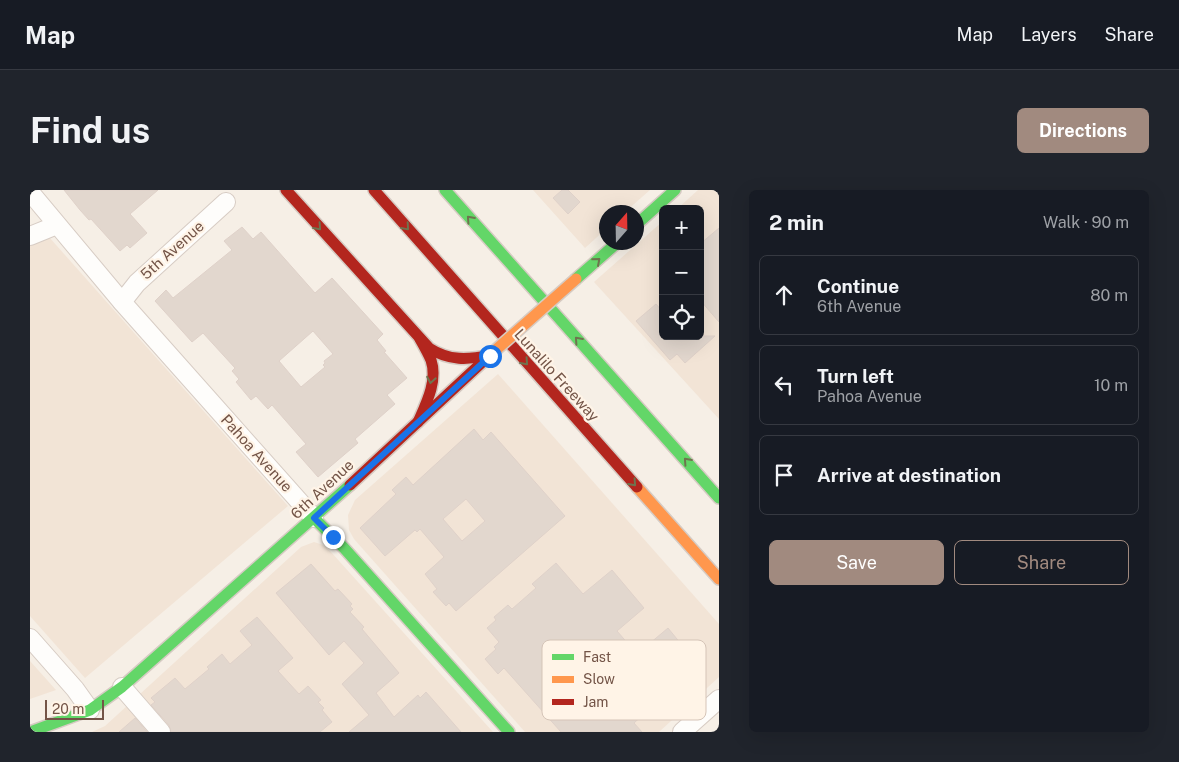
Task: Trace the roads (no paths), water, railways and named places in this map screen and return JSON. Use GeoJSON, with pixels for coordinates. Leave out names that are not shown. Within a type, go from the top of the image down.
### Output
{"type":"FeatureCollection","features":[{"type":"Feature","properties":{"kind":"main road"},"geometry":{"type":"LineString","coordinates":[[286,190],[420,340],[433,351],[450,358],[466,360],[490,356]]}},
{"type":"Feature","properties":{"kind":"main road","name":"Lunalilo Freeway"},"geometry":{"type":"LineString","coordinates":[[374,190],[719,579]]}},
{"type":"Feature","properties":{"kind":"main road"},"geometry":{"type":"LineString","coordinates":[[444,190],[719,498]]}},
{"type":"Feature","properties":{"kind":"main road"},"geometry":{"type":"LineString","coordinates":[[644,218],[675,190]]}},
{"type":"Feature","properties":{"kind":"main road","name":"6th Avenue"},"geometry":{"type":"LineString","coordinates":[[30,732],[90,710],[122,687],[314,518],[490,356],[609,250]]}},
{"type":"Feature","properties":{"kind":"main road"},"geometry":{"type":"LineString","coordinates":[[418,422],[427,398],[433,371],[430,359],[420,340]]}},
{"type":"Feature","properties":{"kind":"main road","name":"Pahoa Avenue"},"geometry":{"type":"LineString","coordinates":[[314,518],[344,548],[509,732]]}},
{"type":"Feature","properties":{"kind":"street","name":"Pahoa Avenue"},"geometry":{"type":"LineString","coordinates":[[30,192],[122,302],[314,518]]}},
{"type":"Feature","properties":{"kind":"street","name":"5th Avenue"},"geometry":{"type":"LineString","coordinates":[[122,302],[136,283],[226,202]]}},
{"type":"Feature","properties":{"kind":"street"},"geometry":{"type":"LineString","coordinates":[[30,236],[57,225]]}},
{"type":"Feature","properties":{"kind":"street"},"geometry":{"type":"LineString","coordinates":[[30,638],[75,689],[90,710]]}},
{"type":"Feature","properties":{"kind":"street"},"geometry":{"type":"LineString","coordinates":[[122,687],[161,732]]}},
{"type":"Feature","properties":{"kind":"street"},"geometry":{"type":"LineString","coordinates":[[706,711],[719,699]]}},
{"type":"Feature","properties":{"kind":"street"},"geometry":{"type":"LineString","coordinates":[[682,732],[695,720]]}}]}
